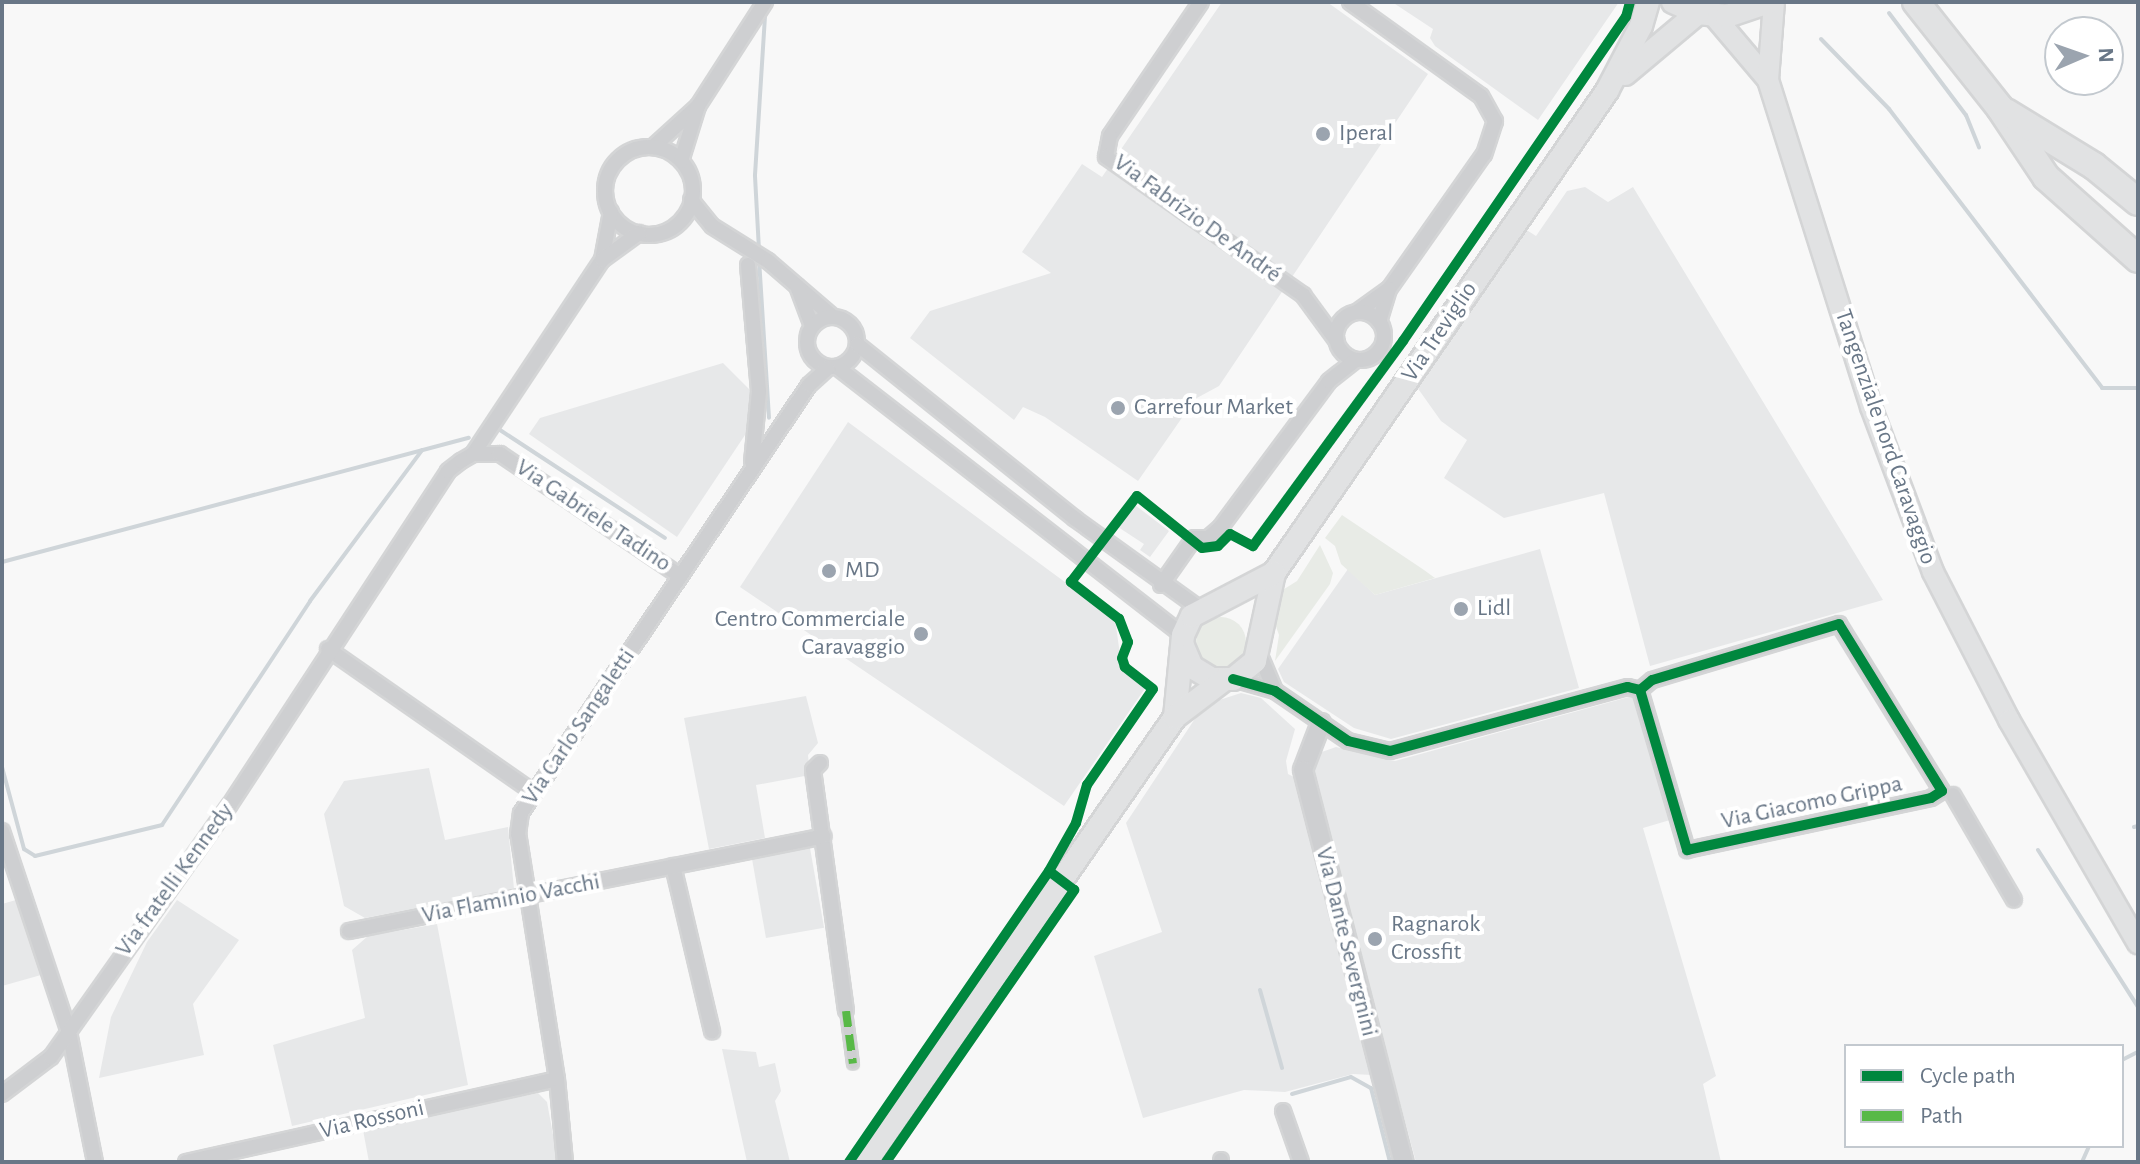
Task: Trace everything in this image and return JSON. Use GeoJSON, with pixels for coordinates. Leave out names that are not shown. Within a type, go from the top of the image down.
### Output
{"type":"FeatureCollection","features":[{"type":"Feature","properties":{"kind":"highway"},"geometry":{"type":"LineString","coordinates":[[1916,2],[2000,108],[2046,177],[2138,259]]}},
{"type":"Feature","properties":{"kind":"highway"},"geometry":{"type":"LineString","coordinates":[[2000,108],[2094,166],[2138,202]]}},
{"type":"Feature","properties":{"kind":"main road","name":"Via Treviglio"},"geometry":{"type":"LineString","coordinates":[[1274,573],[1607,91],[1648,2]]}},
{"type":"Feature","properties":{"kind":"main road"},"geometry":{"type":"LineString","coordinates":[[1673,2],[1706,14],[1740,14],[1772,2]]}},
{"type":"Feature","properties":{"kind":"main road","name":"Tangenziale nord Caravaggio"},"geometry":{"type":"LineString","coordinates":[[1772,2],[1768,80],[1871,407],[1933,572],[2009,720],[2138,943]]}},
{"type":"Feature","properties":{"kind":"main road","name":"Via Treviglio"},"geometry":{"type":"LineString","coordinates":[[1607,91],[1668,33],[1706,14]]}},
{"type":"Feature","properties":{"kind":"main road","name":"Tangenziale nord Caravaggio"},"geometry":{"type":"LineString","coordinates":[[1706,14],[1768,80]]}},
{"type":"Feature","properties":{"kind":"main road"},"geometry":{"type":"LineString","coordinates":[[1175,717],[1183,640],[1210,606],[1274,573]]}},
{"type":"Feature","properties":{"kind":"main road"},"geometry":{"type":"LineString","coordinates":[[866,1162],[1175,717],[1249,669],[1259,648],[1274,573]]}},
{"type":"Feature","properties":{"kind":"main road"},"geometry":{"type":"LineString","coordinates":[[1210,606],[1244,609],[1253,619],[1259,648]]}},
{"type":"Feature","properties":{"kind":"main road"},"geometry":{"type":"LineString","coordinates":[[1183,640],[1201,675],[1228,680]]}},
{"type":"Feature","properties":{"kind":"street"},"geometry":{"type":"LineString","coordinates":[[602,260],[611,212],[605,190],[614,165],[631,151],[653,147],[698,106],[765,2]]}},
{"type":"Feature","properties":{"kind":"street","name":"Via Fabrizio De André"},"geometry":{"type":"LineString","coordinates":[[1201,2],[1110,136],[1106,157],[1303,295],[1338,344]]}},
{"type":"Feature","properties":{"kind":"street"},"geometry":{"type":"LineString","coordinates":[[1161,585],[1194,538],[1208,538],[1220,528],[1329,381],[1356,360],[1379,350],[1384,337],[1379,322],[1389,289],[1484,154],[1495,121],[1481,96],[1350,2]]}},
{"type":"Feature","properties":{"kind":"street"},"geometry":{"type":"LineString","coordinates":[[681,161],[698,106]]}},
{"type":"Feature","properties":{"kind":"street"},"geometry":{"type":"LineString","coordinates":[[533,792],[328,649],[448,471],[473,454],[602,260],[639,233],[662,232],[680,221],[691,200],[691,180],[681,161],[653,147]]}},
{"type":"Feature","properties":{"kind":"street"},"geometry":{"type":"LineString","coordinates":[[691,200],[712,226],[795,282],[833,317],[849,324],[857,344],[1001,460],[1161,585],[1210,606]]}},
{"type":"Feature","properties":{"kind":"street"},"geometry":{"type":"LineString","coordinates":[[611,212],[639,233]]}},
{"type":"Feature","properties":{"kind":"street"},"geometry":{"type":"LineString","coordinates":[[680,221],[712,226]]}},
{"type":"Feature","properties":{"kind":"street"},"geometry":{"type":"LineString","coordinates":[[748,265],[759,392],[751,470]]}},
{"type":"Feature","properties":{"kind":"street"},"geometry":{"type":"LineString","coordinates":[[795,282],[812,326],[807,338],[809,385]]}},
{"type":"Feature","properties":{"kind":"street"},"geometry":{"type":"LineString","coordinates":[[1329,381],[1338,344],[1338,327],[1389,289]]}},
{"type":"Feature","properties":{"kind":"street"},"geometry":{"type":"LineString","coordinates":[[1314,310],[1354,313],[1379,322]]}},
{"type":"Feature","properties":{"kind":"street"},"geometry":{"type":"LineString","coordinates":[[812,326],[833,317]]}},
{"type":"Feature","properties":{"kind":"street"},"geometry":{"type":"LineString","coordinates":[[833,368],[853,357],[857,344]]}},
{"type":"Feature","properties":{"kind":"street"},"geometry":{"type":"LineString","coordinates":[[1338,344],[1356,360]]}},
{"type":"Feature","properties":{"kind":"street"},"geometry":{"type":"LineString","coordinates":[[810,356],[833,368],[987,480],[1183,640]]}},
{"type":"Feature","properties":{"kind":"street","name":"Via Gabriele Tadino"},"geometry":{"type":"LineString","coordinates":[[473,454],[500,454],[680,576],[809,385],[833,368]]}},
{"type":"Feature","properties":{"kind":"street"},"geometry":{"type":"LineString","coordinates":[[987,480],[1001,460]]}},
{"type":"Feature","properties":{"kind":"street","name":"Via Carlo Sangaletti"},"geometry":{"type":"LineString","coordinates":[[565,1162],[557,1079],[518,834],[533,792],[680,576]]}},
{"type":"Feature","properties":{"kind":"street","name":"Via Giacomo Grippa"},"geometry":{"type":"LineString","coordinates":[[1839,624],[1942,791],[1687,850],[1640,690],[1652,680],[1839,624]]}},
{"type":"Feature","properties":{"kind":"street"},"geometry":{"type":"LineString","coordinates":[[1259,648],[1275,691]]}},
{"type":"Feature","properties":{"kind":"street","name":"Via fratelli Kennedy"},"geometry":{"type":"LineString","coordinates":[[2,1094],[51,1057],[229,806],[328,649]]}},
{"type":"Feature","properties":{"kind":"street","name":"Via Giacomo Grippa"},"geometry":{"type":"LineString","coordinates":[[1228,680],[1275,691],[1348,741],[1390,751],[1628,687],[1640,690]]}},
{"type":"Feature","properties":{"kind":"street","name":"Via Dante Severgnini"},"geometry":{"type":"LineString","coordinates":[[1321,723],[1303,770],[1404,1162]]}},
{"type":"Feature","properties":{"kind":"street"},"geometry":{"type":"LineString","coordinates":[[820,763],[813,770],[853,1064]]}},
{"type":"Feature","properties":{"kind":"street"},"geometry":{"type":"LineString","coordinates":[[1953,795],[2014,900]]}},
{"type":"Feature","properties":{"kind":"street"},"geometry":{"type":"LineString","coordinates":[[2,831],[69,1032],[95,1162]]}},
{"type":"Feature","properties":{"kind":"street","name":"Via Flaminio Vacchi"},"geometry":{"type":"LineString","coordinates":[[349,931],[824,836]]}},
{"type":"Feature","properties":{"kind":"street"},"geometry":{"type":"LineString","coordinates":[[673,866],[712,1031]]}},
{"type":"Feature","properties":{"kind":"street","name":"Via Rossoni"},"geometry":{"type":"LineString","coordinates":[[186,1162],[557,1079]]}},
{"type":"Feature","properties":{"kind":"street"},"geometry":{"type":"LineString","coordinates":[[1283,1111],[1301,1162]]}},
{"type":"Feature","properties":{"kind":"shaded area"},"geometry":{"type":"Polygon","coordinates":[[[1222,2],[1327,2],[1428,74],[1219,386],[1195,399],[1138,481],[1045,417],[1023,407],[1014,420],[910,338],[930,311],[1051,273],[1022,252],[1082,164],[1102,177],[1222,2]]]}},
{"type":"Feature","properties":{"kind":"shaded area"},"geometry":{"type":"Polygon","coordinates":[[[1392,2],[1619,2],[1538,120],[1435,46],[1430,38],[1433,29],[1392,2]]]}},
{"type":"Feature","properties":{"kind":"shaded area"},"geometry":{"type":"Polygon","coordinates":[[[1585,187],[1608,202],[1633,187],[1883,600],[1650,666],[1604,493],[1504,518],[1444,478],[1467,440],[1441,421],[1414,383],[1525,229],[1536,236],[1567,191],[1585,187]]]}},
{"type":"Feature","properties":{"kind":"shaded area"},"geometry":{"type":"Polygon","coordinates":[[[723,363],[752,392],[751,426],[677,537],[529,434],[540,418],[723,363]]]}},
{"type":"Feature","properties":{"kind":"shaded area"},"geometry":{"type":"Polygon","coordinates":[[[848,422],[1115,619],[1122,669],[1146,687],[1064,806],[740,587],[848,422]]]}},
{"type":"Feature","properties":{"kind":"shaded area"},"geometry":{"type":"Polygon","coordinates":[[[1135,505],[1169,531],[1150,557],[1140,550],[1144,544],[1118,527],[1135,505]]]}},
{"type":"Feature","properties":{"kind":"shaded area"},"geometry":{"type":"Polygon","coordinates":[[[1342,515],[1435,578],[1375,595],[1341,564],[1335,546],[1325,538],[1342,515]]]}},
{"type":"Feature","properties":{"kind":"shaded area"},"geometry":{"type":"Polygon","coordinates":[[[1320,545],[1333,573],[1330,584],[1275,661],[1279,635],[1273,618],[1281,591],[1297,581],[1320,545]]]}},
{"type":"Feature","properties":{"kind":"shaded area"},"geometry":{"type":"Polygon","coordinates":[[[1540,549],[1579,688],[1391,739],[1354,728],[1284,682],[1278,669],[1348,569],[1375,595],[1540,549]]]}},
{"type":"Feature","properties":{"kind":"shaded area"},"geometry":{"type":"Polygon","coordinates":[[[1221,617],[1239,624],[1246,642],[1239,660],[1221,667],[1203,660],[1196,642],[1203,624],[1221,617]]]}},
{"type":"Feature","properties":{"kind":"shaded area"},"geometry":{"type":"Polygon","coordinates":[[[1241,693],[1261,698],[1295,729],[1286,761],[1288,774],[1294,777],[1372,1075],[1353,1074],[1285,1092],[1244,1090],[1143,1118],[1094,956],[1162,932],[1126,823],[1204,705],[1241,693]]]}},
{"type":"Feature","properties":{"kind":"shaded area"},"geometry":{"type":"Polygon","coordinates":[[[1636,695],[1670,820],[1643,828],[1716,1076],[1703,1084],[1721,1162],[1416,1162],[1312,776],[1319,753],[1336,747],[1395,761],[1636,695]]]}},
{"type":"Feature","properties":{"kind":"shaded area"},"geometry":{"type":"Polygon","coordinates":[[[806,696],[818,743],[808,755],[810,775],[756,785],[765,838],[709,849],[684,718],[806,696]]]}},
{"type":"Feature","properties":{"kind":"shaded area"},"geometry":{"type":"Polygon","coordinates":[[[429,768],[445,840],[508,827],[514,889],[365,918],[344,906],[324,814],[344,781],[429,768]]]}},
{"type":"Feature","properties":{"kind":"shaded area"},"geometry":{"type":"Polygon","coordinates":[[[810,848],[824,928],[766,938],[752,858],[810,848]]]}},
{"type":"Feature","properties":{"kind":"shaded area"},"geometry":{"type":"Polygon","coordinates":[[[16,900],[41,975],[2,986],[2,904],[16,900]]]}},
{"type":"Feature","properties":{"kind":"shaded area"},"geometry":{"type":"Polygon","coordinates":[[[177,900],[239,940],[193,1004],[204,1055],[99,1078],[111,1017],[147,942],[177,900]]]}},
{"type":"Feature","properties":{"kind":"shaded area"},"geometry":{"type":"Polygon","coordinates":[[[437,924],[468,1085],[292,1126],[273,1045],[365,1018],[352,950],[368,936],[437,924]]]}},
{"type":"Feature","properties":{"kind":"shaded area"},"geometry":{"type":"Polygon","coordinates":[[[722,1049],[756,1052],[759,1067],[775,1063],[781,1091],[775,1101],[790,1162],[747,1162],[722,1049]]]}},
{"type":"Feature","properties":{"kind":"shaded area"},"geometry":{"type":"Polygon","coordinates":[[[538,1093],[547,1102],[558,1162],[369,1162],[363,1130],[538,1093]]]}},
{"type":"Feature","properties":{"kind":"waterway"},"geometry":{"type":"LineString","coordinates":[[1889,13],[1966,115],[1979,147]]}},
{"type":"Feature","properties":{"kind":"waterway"},"geometry":{"type":"LineString","coordinates":[[759,250],[755,175],[765,17]]}},
{"type":"Feature","properties":{"kind":"waterway"},"geometry":{"type":"LineString","coordinates":[[1821,39],[1889,109],[2102,388],[2138,388]]}},
{"type":"Feature","properties":{"kind":"waterway"},"geometry":{"type":"LineString","coordinates":[[759,259],[769,418]]}},
{"type":"Feature","properties":{"kind":"waterway"},"geometry":{"type":"LineString","coordinates":[[500,430],[665,538]]}},
{"type":"Feature","properties":{"kind":"waterway"},"geometry":{"type":"LineString","coordinates":[[2,562],[469,438]]}},
{"type":"Feature","properties":{"kind":"waterway"},"geometry":{"type":"LineString","coordinates":[[2,767],[24,849],[35,856],[162,825],[310,601],[422,450]]}},
{"type":"Feature","properties":{"kind":"waterway"},"geometry":{"type":"LineString","coordinates":[[2134,827],[2138,826]]}},
{"type":"Feature","properties":{"kind":"waterway"},"geometry":{"type":"LineString","coordinates":[[2038,850],[2138,1007]]}},
{"type":"Feature","properties":{"kind":"waterway"},"geometry":{"type":"LineString","coordinates":[[1260,990],[1282,1068]]}},
{"type":"Feature","properties":{"kind":"waterway"},"geometry":{"type":"LineString","coordinates":[[2124,1059],[2138,1052]]}},
{"type":"Feature","properties":{"kind":"waterway"},"geometry":{"type":"LineString","coordinates":[[1292,1094],[1351,1077],[1371,1088],[1390,1162]]}},
{"type":"Feature","properties":{"kind":"waterway"},"geometry":{"type":"LineString","coordinates":[[2082,1162],[2088,1148]]}},
{"type":"Feature","properties":{"kind":"marked path"},"geometry":{"type":"LineString","coordinates":[[846,1011],[853,1064]]}},
{"type":"Feature","properties":{"kind":"cycle path"},"geometry":{"type":"LineString","coordinates":[[849,1162],[1049,871],[1076,823],[1087,785],[1153,689],[1125,667],[1122,658],[1128,642],[1119,619],[1071,582],[1137,496],[1202,548],[1218,546],[1230,534],[1253,546],[1403,341],[1626,17],[1630,2]]}},
{"type":"Feature","properties":{"kind":"cycle path"},"geometry":{"type":"LineString","coordinates":[[1233,679],[1275,691],[1348,741],[1390,751],[1628,687],[1640,690],[1687,850],[1931,798],[1942,791],[1839,624],[1652,680],[1640,690]]}},
{"type":"Feature","properties":{"kind":"cycle path"},"geometry":{"type":"LineString","coordinates":[[886,1162],[1074,890],[1049,871]]}},
{"type":"Feature","properties":{"kind":"place","name":"Iperal"},"geometry":{"type":"Point","coordinates":[1323,134]}},
{"type":"Feature","properties":{"kind":"place","name":"Carrefour Market"},"geometry":{"type":"Point","coordinates":[1118,408]}},
{"type":"Feature","properties":{"kind":"place","name":"MD"},"geometry":{"type":"Point","coordinates":[829,571]}},
{"type":"Feature","properties":{"kind":"place","name":"Lidl"},"geometry":{"type":"Point","coordinates":[1461,609]}},
{"type":"Feature","properties":{"kind":"place","name":"Centro Commerciale Caravaggio"},"geometry":{"type":"Point","coordinates":[921,634]}},
{"type":"Feature","properties":{"kind":"place","name":"Ragnarok Crossfit"},"geometry":{"type":"Point","coordinates":[1375,939]}}]}
